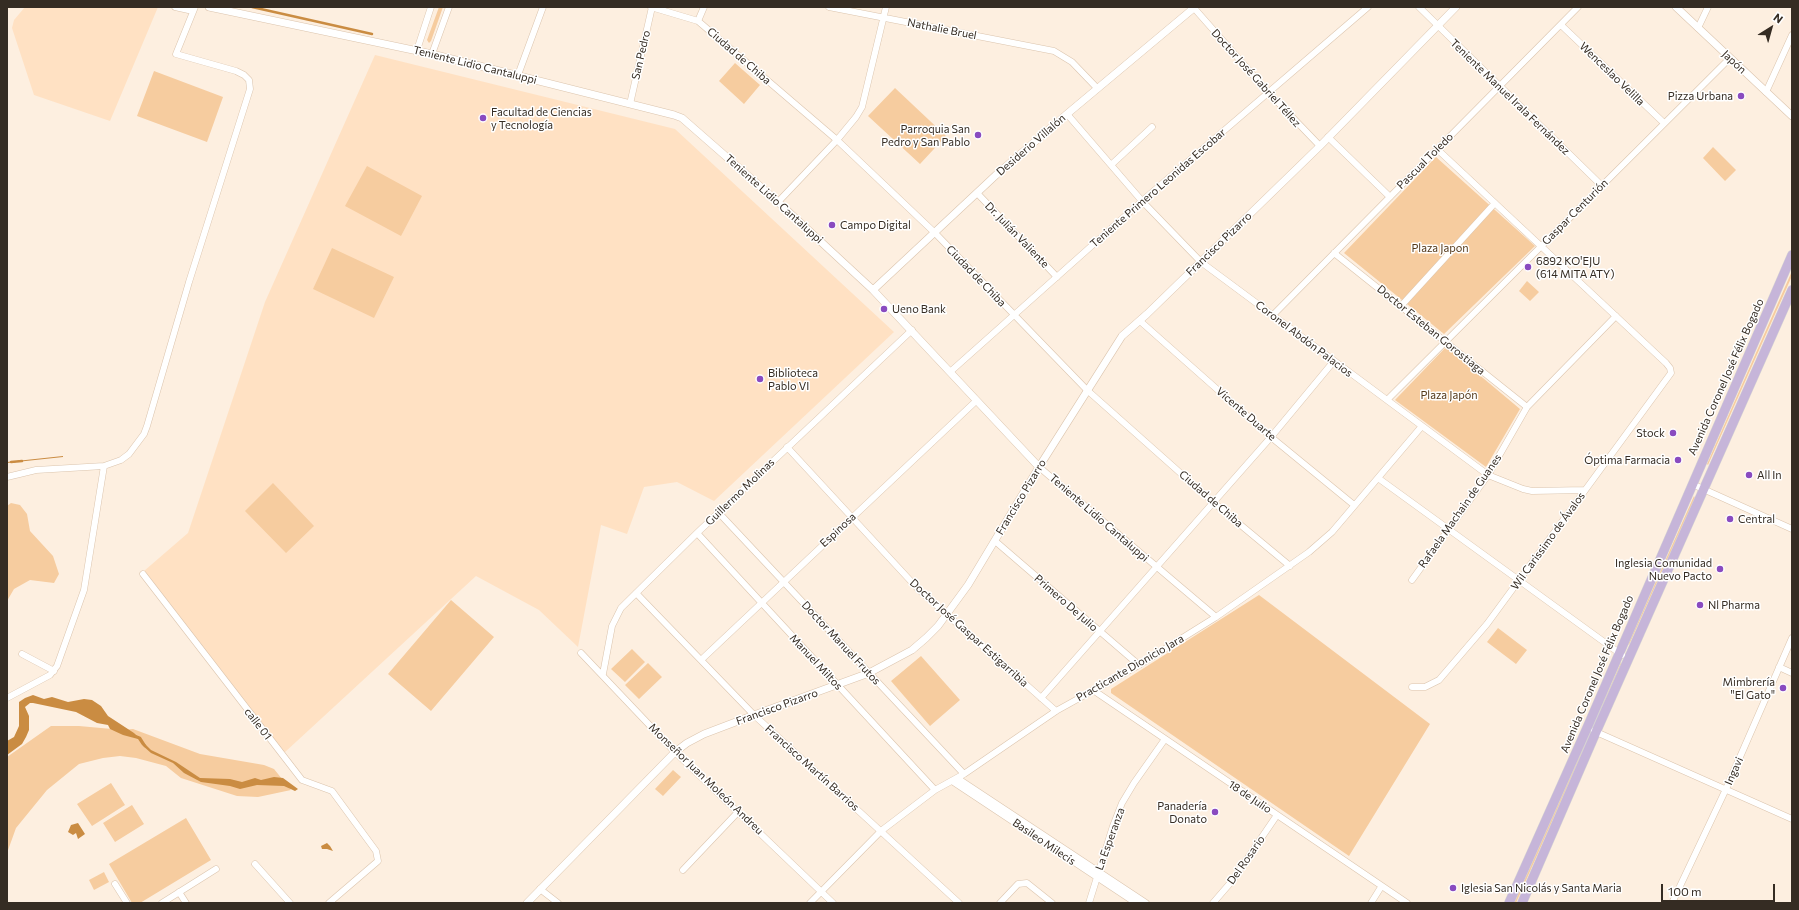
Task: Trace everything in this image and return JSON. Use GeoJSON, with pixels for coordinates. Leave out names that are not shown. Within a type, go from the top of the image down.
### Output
{"type":"FeatureCollection","features":[{"type":"Feature","properties":{"kind":"main road","name":"Avenida Coronel José Félix Bogado"},"geometry":{"type":"LineString","coordinates":[[1509,903],[1587,728],[1792,256]]}},
{"type":"Feature","properties":{"kind":"main road","name":"Avenida Coronel José Félix Bogado"},"geometry":{"type":"LineString","coordinates":[[1522,903],[1596,732],[1792,290]]}},
{"type":"Feature","properties":{"kind":"main road"},"geometry":{"type":"LineString","coordinates":[[1548,815],[1558,819]]}},
{"type":"Feature","properties":{"kind":"street"},"geometry":{"type":"LineString","coordinates":[[7,477],[36,470],[104,466],[121,460],[129,454],[137,444],[147,426],[189,282],[250,89],[249,80],[244,75],[236,71],[176,54],[194,9],[175,7]]}},
{"type":"Feature","properties":{"kind":"street","name":"Teniente Lidio Cantaluppi"},"geometry":{"type":"LineString","coordinates":[[209,7],[416,50],[682,118],[778,202],[873,290],[1039,467],[1216,617]]}},
{"type":"Feature","properties":{"kind":"street"},"geometry":{"type":"LineString","coordinates":[[416,50],[431,7]]}},
{"type":"Feature","properties":{"kind":"street"},"geometry":{"type":"LineString","coordinates":[[432,54],[449,7]]}},
{"type":"Feature","properties":{"kind":"street"},"geometry":{"type":"LineString","coordinates":[[518,75],[543,7]]}},
{"type":"Feature","properties":{"kind":"street","name":"Ciudad de Chiba"},"geometry":{"type":"LineString","coordinates":[[652,7],[698,21],[837,140],[935,233],[1013,315],[1088,390],[1213,502],[1290,566]]}},
{"type":"Feature","properties":{"kind":"street","name":"San Pedro"},"geometry":{"type":"LineString","coordinates":[[630,104],[652,7]]}},
{"type":"Feature","properties":{"kind":"street"},"geometry":{"type":"LineString","coordinates":[[698,21],[704,7]]}},
{"type":"Feature","properties":{"kind":"street","name":"Nathalie Bruel"},"geometry":{"type":"LineString","coordinates":[[829,7],[1054,51],[1072,62],[1097,88]]}},
{"type":"Feature","properties":{"kind":"street"},"geometry":{"type":"LineString","coordinates":[[778,202],[837,140],[856,117],[862,107],[886,7]]}},
{"type":"Feature","properties":{"kind":"street","name":"Teniente Primero Leonidas Escobar"},"geometry":{"type":"LineString","coordinates":[[950,372],[1142,201],[1368,7]]}},
{"type":"Feature","properties":{"kind":"street","name":"Teniente Manuel Irala Fernández"},"geometry":{"type":"LineString","coordinates":[[1419,7],[1602,186]]}},
{"type":"Feature","properties":{"kind":"street","name":"Francisco Pizarro"},"geometry":{"type":"LineString","coordinates":[[527,903],[675,752],[687,743],[704,734],[869,673],[912,650],[926,638],[946,616],[968,585],[1039,467],[1122,336],[1140,321],[1320,146],[1456,7]]}},
{"type":"Feature","properties":{"kind":"street","name":"Pascual Toledo"},"geometry":{"type":"LineString","coordinates":[[1273,315],[1578,7]]}},
{"type":"Feature","properties":{"kind":"street","name":"Japón"},"geometry":{"type":"LineString","coordinates":[[1676,7],[1792,116]]}},
{"type":"Feature","properties":{"kind":"street"},"geometry":{"type":"LineString","coordinates":[[1698,28],[1708,7]]}},
{"type":"Feature","properties":{"kind":"street","name":"Doctor José Gabriel Téllez"},"geometry":{"type":"LineString","coordinates":[[1194,8],[1268,92],[1320,146]]}},
{"type":"Feature","properties":{"kind":"street","name":"Desiderio Villalón"},"geometry":{"type":"LineString","coordinates":[[873,290],[977,193],[1097,88],[1194,8]]}},
{"type":"Feature","properties":{"kind":"street","name":"Wenceslao Velilla"},"geometry":{"type":"LineString","coordinates":[[1560,25],[1664,123]]}},
{"type":"Feature","properties":{"kind":"street"},"geometry":{"type":"LineString","coordinates":[[1766,92],[1792,35]]}},
{"type":"Feature","properties":{"kind":"street","name":"Gaspar Centurión"},"geometry":{"type":"LineString","coordinates":[[1387,400],[1730,58]]}},
{"type":"Feature","properties":{"kind":"street","name":"Coronel Abdón Palacios"},"geometry":{"type":"LineString","coordinates":[[1067,114],[1142,201],[1201,262],[1488,475],[1532,491],[1585,490]]}},
{"type":"Feature","properties":{"kind":"street"},"geometry":{"type":"LineString","coordinates":[[1111,164],[1152,128]]}},
{"type":"Feature","properties":{"kind":"street"},"geometry":{"type":"LineString","coordinates":[[1328,137],[1390,196]]}},
{"type":"Feature","properties":{"kind":"street"},"geometry":{"type":"LineString","coordinates":[[1436,149],[1616,316]]}},
{"type":"Feature","properties":{"kind":"street","name":"Dr. Julián Valiente"},"geometry":{"type":"LineString","coordinates":[[977,193],[1057,277]]}},
{"type":"Feature","properties":{"kind":"street"},"geometry":{"type":"LineString","coordinates":[[1401,306],[1495,203]]}},
{"type":"Feature","properties":{"kind":"street","name":"Doctor Esteban Gorostiaga"},"geometry":{"type":"LineString","coordinates":[[1334,253],[1527,408]]}},
{"type":"Feature","properties":{"kind":"street","name":"Wil Carissimo de Ávalos"},"geometry":{"type":"LineString","coordinates":[[1412,687],[1428,686],[1442,678],[1487,624],[1670,376],[1670,370],[1666,362],[1616,316]]}},
{"type":"Feature","properties":{"kind":"street","name":"Rafaela Machain de Guanes"},"geometry":{"type":"LineString","coordinates":[[1412,580],[1488,475],[1527,408],[1616,316]]}},
{"type":"Feature","properties":{"kind":"street","name":"Vicente Duarte"},"geometry":{"type":"LineString","coordinates":[[1140,321],[1271,437],[1354,505]]}},
{"type":"Feature","properties":{"kind":"street","name":"Guillermo Molinas"},"geometry":{"type":"LineString","coordinates":[[603,674],[615,618],[636,593],[718,512],[912,330]]}},
{"type":"Feature","properties":{"kind":"street"},"geometry":{"type":"LineString","coordinates":[[1041,698],[1098,631],[1271,437],[1334,361]]}},
{"type":"Feature","properties":{"kind":"street","name":"Espinosa"},"geometry":{"type":"LineString","coordinates":[[701,660],[976,401]]}},
{"type":"Feature","properties":{"kind":"street","name":"Practicante Dionicio Jara"},"geometry":{"type":"LineString","coordinates":[[810,903],[881,831],[935,790],[955,780],[1056,711],[1139,665],[1216,617],[1290,566],[1332,532],[1422,426]]}},
{"type":"Feature","properties":{"kind":"street","name":"Doctor José Gaspar Estigarribia"},"geometry":{"type":"LineString","coordinates":[[787,447],[919,590],[946,616],[1056,711]]}},
{"type":"Feature","properties":{"kind":"street"},"geometry":{"type":"LineString","coordinates":[[7,698],[54,671],[84,590],[104,466]]}},
{"type":"Feature","properties":{"kind":"street"},"geometry":{"type":"LineString","coordinates":[[1378,478],[1629,659]]}},
{"type":"Feature","properties":{"kind":"street"},"geometry":{"type":"LineString","coordinates":[[1692,484],[1792,529]]}},
{"type":"Feature","properties":{"kind":"street","name":"Doctor Manuel Frutos"},"geometry":{"type":"LineString","coordinates":[[718,512],[964,774]]}},
{"type":"Feature","properties":{"kind":"street","name":"Manuel Miltos"},"geometry":{"type":"LineString","coordinates":[[697,533],[935,790]]}},
{"type":"Feature","properties":{"kind":"street","name":"Primero De Julio"},"geometry":{"type":"LineString","coordinates":[[995,541],[1139,665]]}},
{"type":"Feature","properties":{"kind":"street","name":"calle 01"},"geometry":{"type":"LineString","coordinates":[[143,574],[302,780],[332,791],[376,851],[378,861],[329,903]]}},
{"type":"Feature","properties":{"kind":"street","name":"Francisco Martín Barrios"},"geometry":{"type":"LineString","coordinates":[[636,593],[754,715],[959,903]]}},
{"type":"Feature","properties":{"kind":"street","name":"Ingavi"},"geometry":{"type":"LineString","coordinates":[[1672,903],[1726,789],[1792,638]]}},
{"type":"Feature","properties":{"kind":"street","name":"Monseñor Juan Moleón Andreu"},"geometry":{"type":"LineString","coordinates":[[581,653],[603,674],[675,752],[833,903]]}},
{"type":"Feature","properties":{"kind":"street"},"geometry":{"type":"LineString","coordinates":[[22,654],[54,671]]}},
{"type":"Feature","properties":{"kind":"street"},"geometry":{"type":"LineString","coordinates":[[1779,667],[1792,673]]}},
{"type":"Feature","properties":{"kind":"street","name":"18 de Julio"},"geometry":{"type":"LineString","coordinates":[[1093,690],[1381,887],[1407,903]]}},
{"type":"Feature","properties":{"kind":"street"},"geometry":{"type":"LineString","coordinates":[[1587,728],[1792,819]]}},
{"type":"Feature","properties":{"kind":"street","name":"La Esperanza"},"geometry":{"type":"LineString","coordinates":[[1089,903],[1097,874],[1122,803],[1165,739]]}},
{"type":"Feature","properties":{"kind":"street","name":"Basileo Milecis"},"geometry":{"type":"LineString","coordinates":[[955,780],[1097,874],[1136,903]]}},
{"type":"Feature","properties":{"kind":"street"},"geometry":{"type":"LineString","coordinates":[[682,870],[738,812]]}},
{"type":"Feature","properties":{"kind":"street","name":"Del Rosario"},"geometry":{"type":"LineString","coordinates":[[1212,903],[1232,882],[1277,815]]}},
{"type":"Feature","properties":{"kind":"street"},"geometry":{"type":"LineString","coordinates":[[255,864],[290,903]]}},
{"type":"Feature","properties":{"kind":"street"},"geometry":{"type":"LineString","coordinates":[[162,903],[216,869]]}},
{"type":"Feature","properties":{"kind":"street"},"geometry":{"type":"LineString","coordinates":[[1097,874],[1146,903]]}},
{"type":"Feature","properties":{"kind":"street"},"geometry":{"type":"LineString","coordinates":[[1000,903],[1018,884],[1027,883],[1052,903]]}},
{"type":"Feature","properties":{"kind":"street"},"geometry":{"type":"LineString","coordinates":[[115,884],[127,903]]}},
{"type":"Feature","properties":{"kind":"street"},"geometry":{"type":"LineString","coordinates":[[1371,903],[1381,887]]}},
{"type":"Feature","properties":{"kind":"street"},"geometry":{"type":"LineString","coordinates":[[540,889],[558,903]]}},
{"type":"Feature","properties":{"kind":"street"},"geometry":{"type":"LineString","coordinates":[[179,892],[186,903]]}},
{"type":"Feature","properties":{"kind":"shaded area"},"geometry":{"type":"Polygon","coordinates":[[[25,7],[158,7],[110,121],[34,95],[12,28],[14,20],[25,7]]]}},
{"type":"Feature","properties":{"kind":"shaded area"},"geometry":{"type":"Polygon","coordinates":[[[375,55],[675,129],[894,332],[714,501],[677,482],[644,487],[627,534],[601,525],[578,647],[539,610],[476,576],[284,753],[144,571],[188,533],[265,302],[375,55]]]}},
{"type":"Feature","properties":{"kind":"shaded area"},"geometry":{"type":"Polygon","coordinates":[[[63,457],[7,463],[7,462],[63,457]]]}},
{"type":"Feature","properties":{"kind":"shaded area"},"geometry":{"type":"Polygon","coordinates":[[[33,695],[44,699],[52,697],[68,702],[84,699],[92,700],[101,706],[108,716],[134,733],[151,750],[176,762],[200,778],[230,779],[242,782],[255,778],[261,780],[274,777],[283,778],[298,789],[295,791],[284,786],[257,785],[240,789],[201,782],[184,773],[173,763],[151,753],[138,739],[123,735],[110,729],[108,725],[97,723],[76,712],[33,703],[30,703],[25,707],[29,716],[29,730],[26,737],[22,744],[7,755],[7,741],[14,737],[19,726],[19,702],[33,695]]]}},
{"type":"Feature","properties":{"kind":"shaded area"},"geometry":{"type":"Polygon","coordinates":[[[78,823],[85,834],[78,839],[76,833],[73,835],[68,832],[71,825],[78,823]]]}},
{"type":"Feature","properties":{"kind":"shaded area"},"geometry":{"type":"Polygon","coordinates":[[[327,843],[333,851],[322,849],[321,846],[327,843]]]}},
{"type":"Feature","properties":{"kind":"green space"},"geometry":{"type":"Polygon","coordinates":[[[439,7],[443,7],[429,43],[427,40],[439,7]]]}},
{"type":"Feature","properties":{"kind":"green space"},"geometry":{"type":"Polygon","coordinates":[[[735,63],[760,85],[744,104],[719,81],[735,63]]]}},
{"type":"Feature","properties":{"kind":"green space"},"geometry":{"type":"Polygon","coordinates":[[[154,71],[223,97],[207,142],[137,116],[154,71]]]}},
{"type":"Feature","properties":{"kind":"green space"},"geometry":{"type":"Polygon","coordinates":[[[895,88],[946,136],[920,164],[868,116],[895,88]]]}},
{"type":"Feature","properties":{"kind":"green space"},"geometry":{"type":"Polygon","coordinates":[[[1713,147],[1736,170],[1725,181],[1703,158],[1713,147]]]}},
{"type":"Feature","properties":{"kind":"green space","name":"Plaza Japon"},"geometry":{"type":"Polygon","coordinates":[[[1436,157],[1535,246],[1444,334],[1344,253],[1436,157]]]}},
{"type":"Feature","properties":{"kind":"green space"},"geometry":{"type":"Polygon","coordinates":[[[367,166],[422,196],[401,236],[345,206],[367,166]]]}},
{"type":"Feature","properties":{"kind":"green space"},"geometry":{"type":"Polygon","coordinates":[[[332,248],[394,277],[374,318],[313,289],[332,248]]]}},
{"type":"Feature","properties":{"kind":"green space"},"geometry":{"type":"Polygon","coordinates":[[[1792,271],[1792,276],[1708,465],[1707,464],[1792,271]]]}},
{"type":"Feature","properties":{"kind":"green space"},"geometry":{"type":"Polygon","coordinates":[[[1527,281],[1539,292],[1530,301],[1519,291],[1527,281]]]}},
{"type":"Feature","properties":{"kind":"green space","name":"Plaza Japón"},"geometry":{"type":"Polygon","coordinates":[[[1446,347],[1520,409],[1486,467],[1395,400],[1446,347]]]}},
{"type":"Feature","properties":{"kind":"green space"},"geometry":{"type":"Polygon","coordinates":[[[273,483],[314,526],[286,553],[245,511],[273,483]]]}},
{"type":"Feature","properties":{"kind":"green space"},"geometry":{"type":"Polygon","coordinates":[[[1694,496],[1695,498],[1629,645],[1628,644],[1694,496]]]}},
{"type":"Feature","properties":{"kind":"green space"},"geometry":{"type":"Polygon","coordinates":[[[11,503],[20,505],[27,514],[30,531],[53,556],[59,574],[54,583],[30,580],[14,589],[7,601],[7,506],[11,503]]]}},
{"type":"Feature","properties":{"kind":"green space"},"geometry":{"type":"Polygon","coordinates":[[[1259,595],[1430,724],[1349,856],[1111,693],[1111,689],[1259,595]]]}},
{"type":"Feature","properties":{"kind":"green space"},"geometry":{"type":"Polygon","coordinates":[[[451,600],[494,637],[431,711],[388,674],[451,600]]]}},
{"type":"Feature","properties":{"kind":"green space"},"geometry":{"type":"Polygon","coordinates":[[[1498,628],[1527,650],[1516,664],[1487,642],[1498,628]]]}},
{"type":"Feature","properties":{"kind":"green space"},"geometry":{"type":"Polygon","coordinates":[[[632,649],[645,662],[625,682],[611,669],[632,649]]]}},
{"type":"Feature","properties":{"kind":"green space"},"geometry":{"type":"Polygon","coordinates":[[[921,656],[960,700],[930,726],[891,681],[921,656]]]}},
{"type":"Feature","properties":{"kind":"green space"},"geometry":{"type":"Polygon","coordinates":[[[1621,662],[1622,664],[1516,903],[1514,903],[1621,662]]]}},
{"type":"Feature","properties":{"kind":"green space"},"geometry":{"type":"Polygon","coordinates":[[[648,663],[662,677],[639,699],[625,685],[648,663]]]}},
{"type":"Feature","properties":{"kind":"green space"},"geometry":{"type":"Polygon","coordinates":[[[51,726],[79,726],[123,730],[133,729],[200,754],[264,765],[274,769],[291,790],[258,797],[237,796],[181,778],[166,766],[136,758],[120,756],[103,758],[79,764],[47,790],[16,828],[7,853],[7,757],[51,726]]]}},
{"type":"Feature","properties":{"kind":"green space"},"geometry":{"type":"Polygon","coordinates":[[[673,770],[681,777],[663,796],[655,789],[673,770]]]}},
{"type":"Feature","properties":{"kind":"green space"},"geometry":{"type":"Polygon","coordinates":[[[111,783],[125,805],[92,826],[77,804],[111,783]]]}},
{"type":"Feature","properties":{"kind":"green space"},"geometry":{"type":"Polygon","coordinates":[[[132,805],[144,824],[115,842],[103,823],[132,805]]]}},
{"type":"Feature","properties":{"kind":"green space"},"geometry":{"type":"Polygon","coordinates":[[[186,818],[211,860],[140,903],[132,903],[109,864],[186,818]]]}},
{"type":"Feature","properties":{"kind":"green space"},"geometry":{"type":"Polygon","coordinates":[[[104,872],[109,882],[94,890],[89,880],[104,872]]]}},
{"type":"Feature","properties":{"kind":"waterway"},"geometry":{"type":"LineString","coordinates":[[252,7],[372,34]]}},
{"type":"Feature","properties":{"kind":"waterway"},"geometry":{"type":"LineString","coordinates":[[11,462],[22,461]]}},
{"type":"Feature","properties":{"kind":"waterway"},"geometry":{"type":"LineString","coordinates":[[135,736],[140,738],[145,746]]}},
{"type":"Feature","properties":{"kind":"place","name":"Pizza Urbana"},"geometry":{"type":"Point","coordinates":[1741,96]}},
{"type":"Feature","properties":{"kind":"place","name":"Facultad de Ciencias y Tecnología"},"geometry":{"type":"Point","coordinates":[483,118]}},
{"type":"Feature","properties":{"kind":"place","name":"Parroquia San Pedro y San Pablo"},"geometry":{"type":"Point","coordinates":[978,135]}},
{"type":"Feature","properties":{"kind":"place","name":"Campo Digital"},"geometry":{"type":"Point","coordinates":[832,225]}},
{"type":"Feature","properties":{"kind":"place","name":"6892 KO'EJU (614 MITA ATY)"},"geometry":{"type":"Point","coordinates":[1528,267]}},
{"type":"Feature","properties":{"kind":"place","name":"Ueno Bank"},"geometry":{"type":"Point","coordinates":[884,309]}},
{"type":"Feature","properties":{"kind":"place","name":"Biblioteca Pablo VI"},"geometry":{"type":"Point","coordinates":[760,379]}},
{"type":"Feature","properties":{"kind":"place","name":"Stock"},"geometry":{"type":"Point","coordinates":[1673,433]}},
{"type":"Feature","properties":{"kind":"place","name":"Óptima Farmacia"},"geometry":{"type":"Point","coordinates":[1678,460]}},
{"type":"Feature","properties":{"kind":"place","name":"All In"},"geometry":{"type":"Point","coordinates":[1749,475]}},
{"type":"Feature","properties":{"kind":"place","name":"Central"},"geometry":{"type":"Point","coordinates":[1730,519]}},
{"type":"Feature","properties":{"kind":"place","name":"Inglesia Comunidad Nuevo Pacto"},"geometry":{"type":"Point","coordinates":[1720,569]}},
{"type":"Feature","properties":{"kind":"place","name":"Nl Pharma"},"geometry":{"type":"Point","coordinates":[1700,605]}},
{"type":"Feature","properties":{"kind":"place","name":"Mimbrería \"El Gato\""},"geometry":{"type":"Point","coordinates":[1783,688]}},
{"type":"Feature","properties":{"kind":"place","name":"Panadería Donato"},"geometry":{"type":"Point","coordinates":[1215,812]}},
{"type":"Feature","properties":{"kind":"place","name":"Iglesia San Nicolás y Santa Maria"},"geometry":{"type":"Point","coordinates":[1453,888]}}]}
